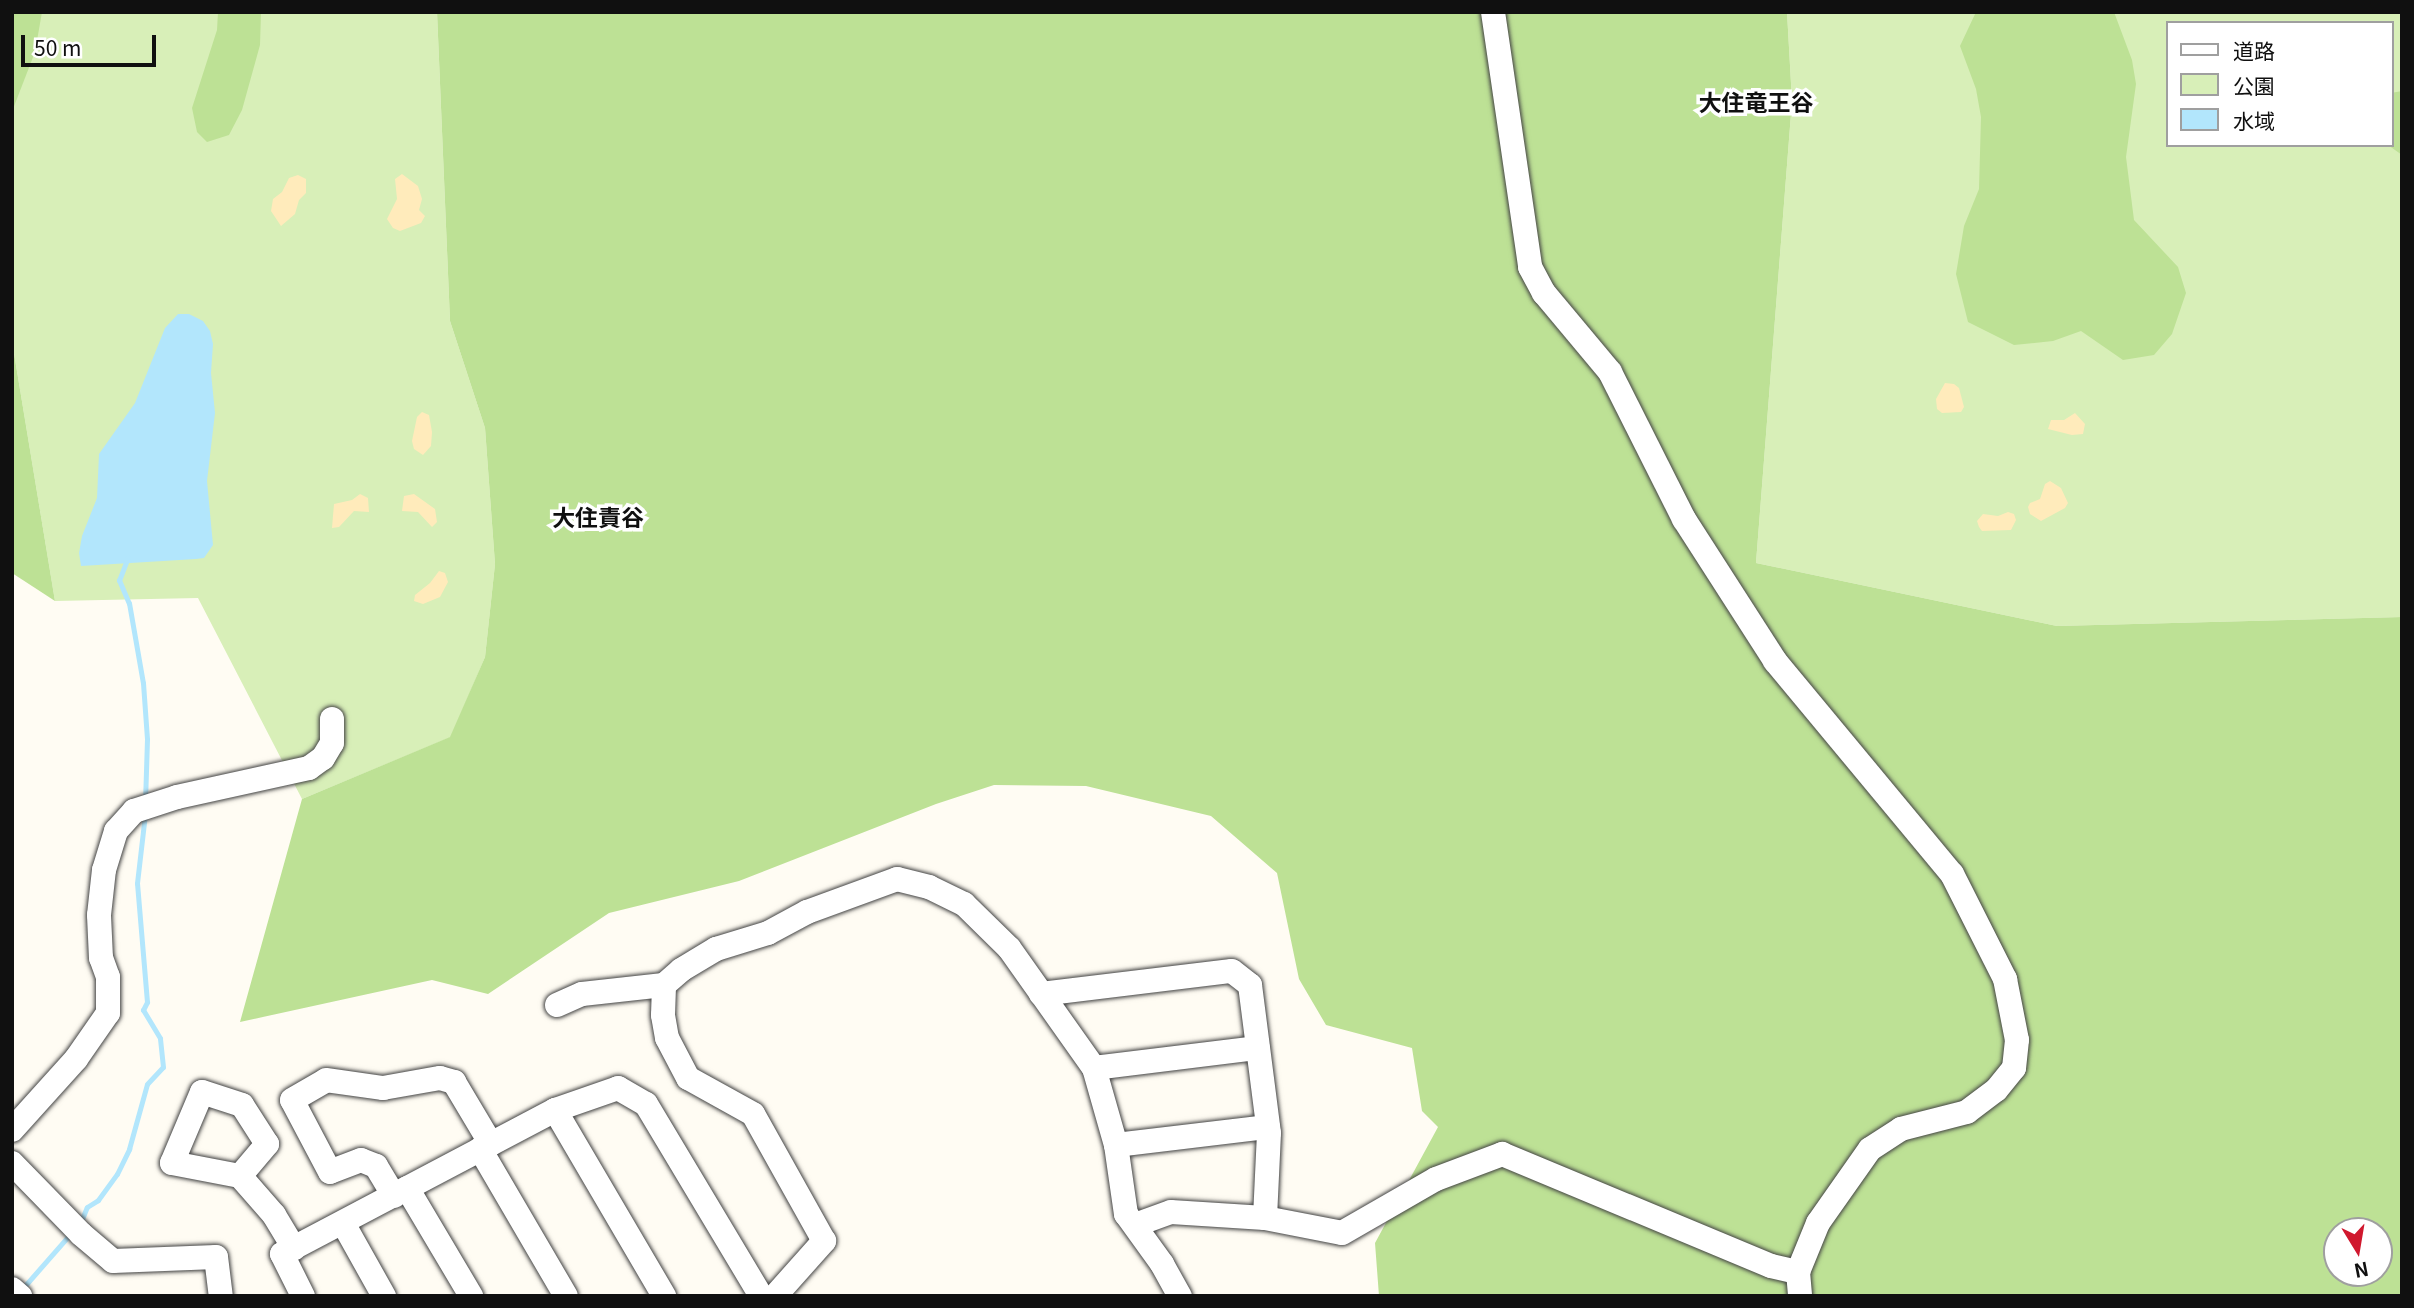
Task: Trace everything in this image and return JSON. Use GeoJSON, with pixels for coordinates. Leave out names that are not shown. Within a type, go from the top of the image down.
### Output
{"type":"FeatureCollection","features":[{"type":"Feature","properties":{"kind":"street"},"geometry":{"type":"LineString","coordinates":[[1135,1225],[1171,1212],[1265,1218],[1342,1233],[1436,1179],[1502,1153],[1771,1266],[1799,1284],[1818,1223],[1870,1149],[1901,1129],[1967,1112],[1996,1090],[2014,1068],[2017,1040],[2005,979],[1984,932],[1952,874],[1775,661],[1684,519],[1610,372],[1544,293],[1530,267],[1508,131],[1493,12]]}},
{"type":"Feature","properties":{"kind":"street"},"geometry":{"type":"LineString","coordinates":[[12,1130],[76,1059],[108,1013],[108,977],[101,958],[99,915],[104,870],[116,831],[134,811],[177,797],[309,768],[323,758],[331,743],[332,719]]}},
{"type":"Feature","properties":{"kind":"street"},"geometry":{"type":"LineString","coordinates":[[557,1005],[582,994],[664,985],[681,970],[716,949],[768,933],[807,912],[897,879],[929,887],[964,904],[1010,948],[1094,1068],[1116,1145],[1126,1214],[1187,1295]]}},
{"type":"Feature","properties":{"kind":"street"},"geometry":{"type":"LineString","coordinates":[[1041,994],[1232,971],[1250,985],[1268,1127],[1265,1218]]}},
{"type":"Feature","properties":{"kind":"street"},"geometry":{"type":"LineString","coordinates":[[664,985],[663,1015],[667,1038],[688,1077],[753,1114],[824,1241],[775,1296]]}},
{"type":"Feature","properties":{"kind":"street"},"geometry":{"type":"LineString","coordinates":[[1094,1068],[1258,1048]]}},
{"type":"Feature","properties":{"kind":"street"},"geometry":{"type":"LineString","coordinates":[[471,1296],[400,1192],[376,1166],[361,1160],[330,1172],[292,1100],[326,1080],[383,1088],[440,1078],[453,1082],[566,1296]]}},
{"type":"Feature","properties":{"kind":"street"},"geometry":{"type":"LineString","coordinates":[[303,1296],[282,1254],[555,1110],[618,1088],[646,1104],[761,1296]]}},
{"type":"Feature","properties":{"kind":"street"},"geometry":{"type":"LineString","coordinates":[[555,1110],[664,1296]]}},
{"type":"Feature","properties":{"kind":"street"},"geometry":{"type":"LineString","coordinates":[[1116,1145],[1268,1127]]}},
{"type":"Feature","properties":{"kind":"street"},"geometry":{"type":"LineString","coordinates":[[12,1163],[113,1261],[216,1257],[221,1296]]}},
{"type":"Feature","properties":{"kind":"street"},"geometry":{"type":"LineString","coordinates":[[240,1176],[274,1215],[294,1248]]}},
{"type":"Feature","properties":{"kind":"street"},"geometry":{"type":"LineString","coordinates":[[343,1223],[384,1296]]}},
{"type":"Feature","properties":{"kind":"street"},"geometry":{"type":"LineString","coordinates":[[12,1289],[20,1296]]}},
{"type":"Feature","properties":{"kind":"green space"},"geometry":{"type":"Polygon","coordinates":[[[12,12],[437,12],[450,321],[485,428],[495,564],[485,657],[451,737],[302,799],[198,598],[55,601],[12,341],[12,12]]]}},
{"type":"Feature","properties":{"kind":"green space"},"geometry":{"type":"Polygon","coordinates":[[[12,12],[42,12],[35,52],[13,109],[12,12]]]}},
{"type":"Feature","properties":{"kind":"green space"},"geometry":{"type":"Polygon","coordinates":[[[218,12],[261,12],[260,45],[242,110],[229,135],[207,142],[197,132],[192,108],[217,30],[218,12]]]}},
{"type":"Feature","properties":{"kind":"green space"},"geometry":{"type":"Polygon","coordinates":[[[437,12],[1787,12],[1792,101],[1756,563],[2057,626],[2402,617],[2402,1296],[1379,1296],[1375,1243],[1438,1127],[1422,1111],[1412,1048],[1326,1025],[1299,979],[1277,873],[1211,816],[1086,786],[994,785],[936,804],[739,881],[609,913],[488,994],[432,980],[240,1022],[302,799],[450,737],[485,657],[495,564],[485,428],[450,321],[437,12]]]}},
{"type":"Feature","properties":{"kind":"green space"},"geometry":{"type":"Polygon","coordinates":[[[1787,12],[2402,12],[2402,617],[2057,626],[1756,563],[1792,101],[1787,12]]]}},
{"type":"Feature","properties":{"kind":"green space"},"geometry":{"type":"Polygon","coordinates":[[[1976,12],[2114,12],[2132,60],[2136,84],[2126,157],[2134,220],[2178,267],[2186,293],[2172,334],[2154,355],[2123,360],[2081,331],[2053,341],[2014,345],[1968,322],[1956,274],[1964,226],[1979,189],[1981,117],[1976,89],[1960,46],[1976,12]]]}},
{"type":"Feature","properties":{"kind":"green space"},"geometry":{"type":"Polygon","coordinates":[[[2402,91],[2402,155],[2391,147],[2393,147],[2393,93],[2402,91]]]}},
{"type":"Feature","properties":{"kind":"green space"},"geometry":{"type":"Polygon","coordinates":[[[12,341],[55,601],[12,573],[12,341]]]}},
{"type":"Feature","properties":{"kind":"sand"},"geometry":{"type":"Polygon","coordinates":[[[402,174],[418,186],[422,199],[419,210],[425,216],[421,223],[400,231],[393,228],[387,219],[397,199],[395,179],[402,174]]]}},
{"type":"Feature","properties":{"kind":"sand"},"geometry":{"type":"Polygon","coordinates":[[[298,175],[306,179],[306,193],[299,200],[295,214],[281,226],[271,211],[273,199],[282,192],[289,178],[298,175]]]}},
{"type":"Feature","properties":{"kind":"sand"},"geometry":{"type":"Polygon","coordinates":[[[1945,383],[1959,388],[1964,407],[1961,412],[1942,413],[1937,409],[1936,399],[1945,383]]]}},
{"type":"Feature","properties":{"kind":"sand"},"geometry":{"type":"Polygon","coordinates":[[[422,412],[429,415],[432,432],[431,446],[423,455],[414,449],[412,441],[417,417],[422,412]]]}},
{"type":"Feature","properties":{"kind":"sand"},"geometry":{"type":"Polygon","coordinates":[[[2075,413],[2085,424],[2083,434],[2072,435],[2048,429],[2051,420],[2064,420],[2075,413]]]}},
{"type":"Feature","properties":{"kind":"sand"},"geometry":{"type":"Polygon","coordinates":[[[2050,481],[2061,488],[2068,503],[2065,508],[2041,521],[2030,514],[2028,507],[2030,503],[2040,499],[2045,484],[2050,481]]]}},
{"type":"Feature","properties":{"kind":"sand"},"geometry":{"type":"Polygon","coordinates":[[[360,494],[368,498],[369,512],[354,511],[339,527],[332,528],[334,504],[352,500],[360,494]]]}},
{"type":"Feature","properties":{"kind":"sand"},"geometry":{"type":"Polygon","coordinates":[[[414,494],[435,509],[437,522],[432,527],[418,512],[402,511],[404,496],[414,494]]]}},
{"type":"Feature","properties":{"kind":"sand"},"geometry":{"type":"Polygon","coordinates":[[[2008,512],[2014,514],[2016,520],[2011,530],[1982,531],[1979,527],[1977,521],[1983,514],[1998,516],[2008,512]]]}},
{"type":"Feature","properties":{"kind":"sand"},"geometry":{"type":"Polygon","coordinates":[[[439,571],[445,573],[448,582],[440,597],[423,604],[414,601],[415,595],[430,583],[439,571]]]}},
{"type":"Feature","properties":{"kind":"water"},"geometry":{"type":"Polygon","coordinates":[[[178,314],[189,314],[203,321],[210,331],[213,344],[211,373],[215,413],[207,481],[213,545],[204,558],[81,566],[79,553],[82,536],[97,498],[99,454],[135,403],[165,328],[178,314]]]}},
{"type":"Feature","properties":{"kind":"waterway"},"geometry":{"type":"LineString","coordinates":[[128,557],[119,580],[129,603],[143,683],[147,739],[145,801]]}},
{"type":"Feature","properties":{"kind":"waterway"},"geometry":{"type":"LineString","coordinates":[[80,1224],[87,1207],[98,1200],[117,1174],[129,1149],[147,1084],[163,1067],[160,1038],[143,1010],[147,1002],[137,883],[145,814]]}},
{"type":"Feature","properties":{"kind":"waterway"},"geometry":{"type":"LineString","coordinates":[[22,1289],[71,1233]]}},
{"type":"Feature","properties":{"kind":"district","name":"大住竜王谷"},"geometry":{"type":"Point","coordinates":[1756,101]}},
{"type":"Feature","properties":{"kind":"district","name":"大住責谷"},"geometry":{"type":"Point","coordinates":[598,516]}}]}
